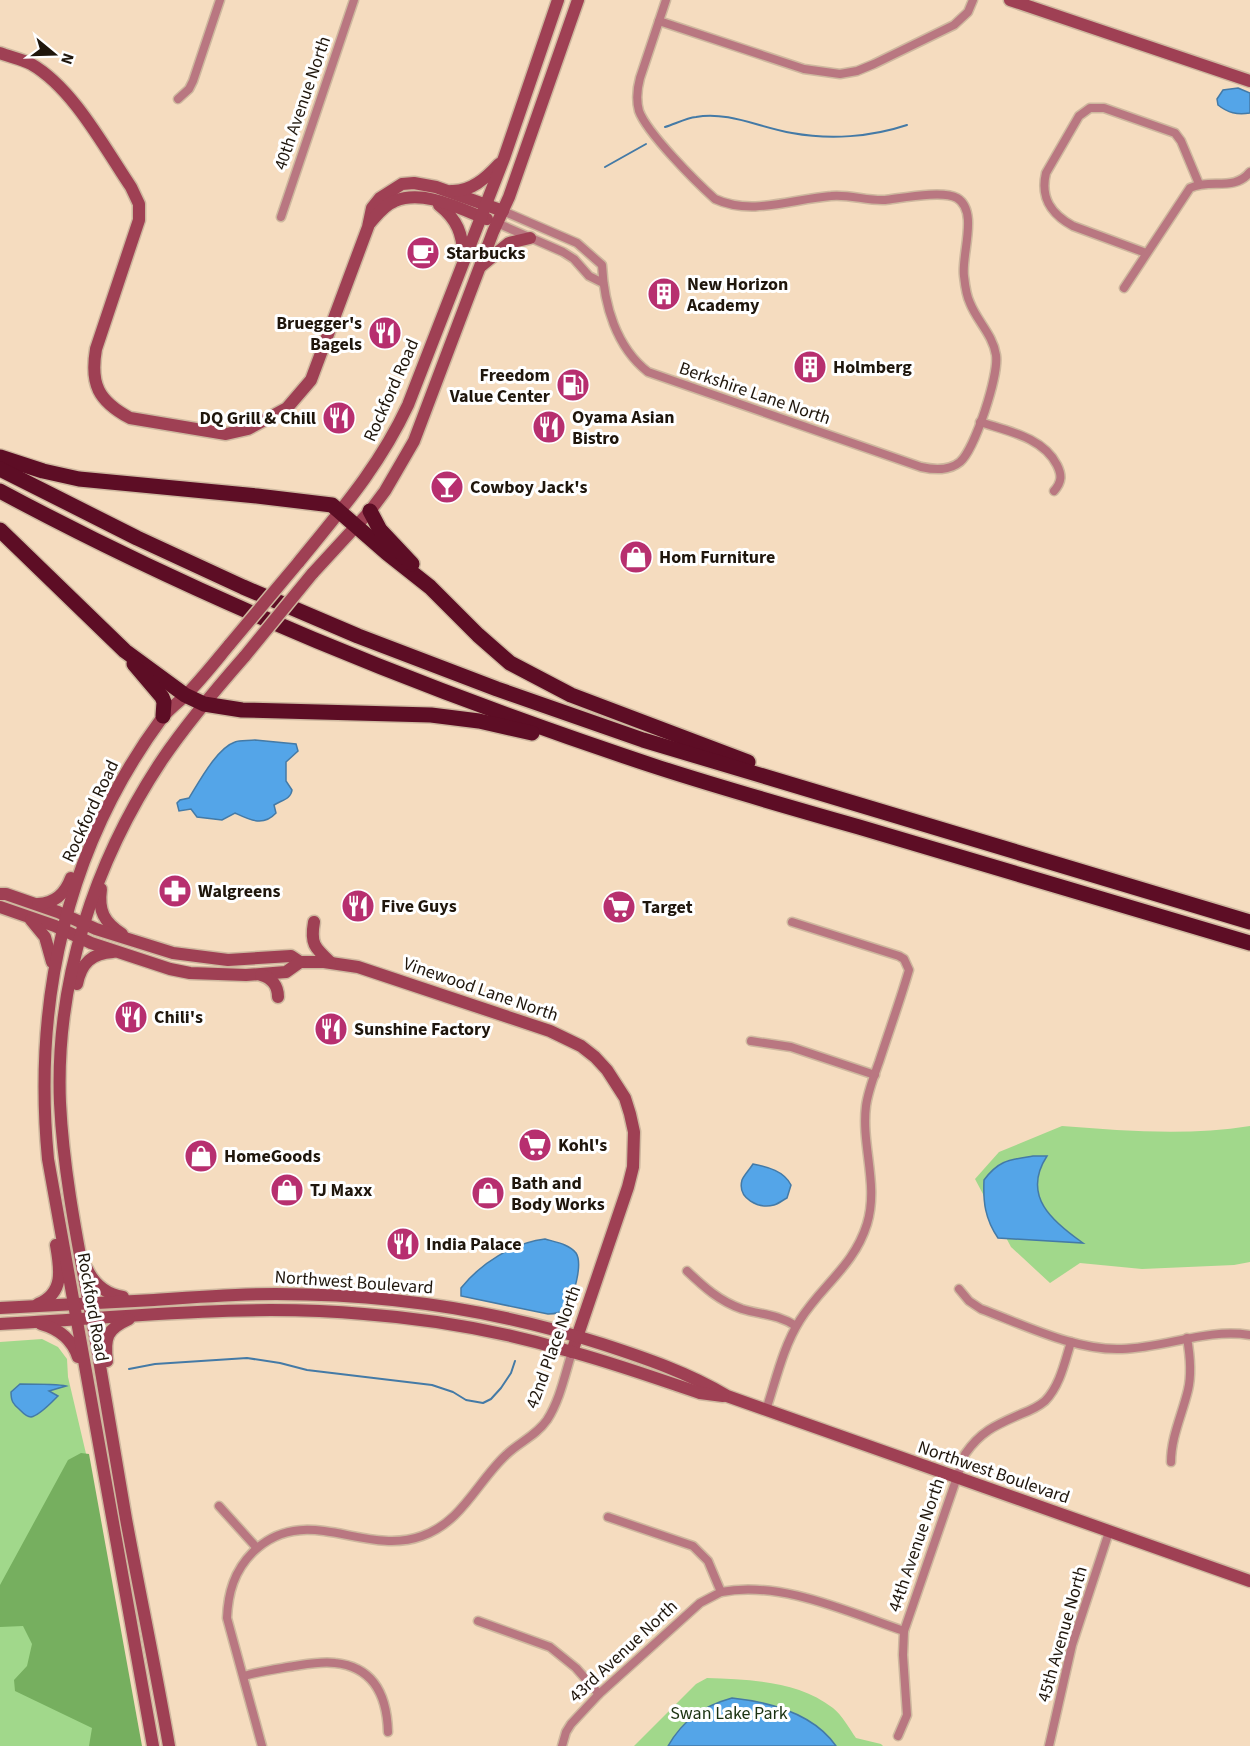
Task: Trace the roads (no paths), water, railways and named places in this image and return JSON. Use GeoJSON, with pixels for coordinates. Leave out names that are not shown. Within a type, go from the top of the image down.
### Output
{"type":"FeatureCollection","features":[{"type":"Feature","properties":{"kind":"highway"},"geometry":{"type":"LineString","coordinates":[[0,457],[43,471],[80,479],[332,505],[387,554],[430,587],[510,663],[571,695],[782,775],[798,787]]}},
{"type":"Feature","properties":{"kind":"highway"},"geometry":{"type":"LineString","coordinates":[[0,469],[137,538],[246,588],[358,636],[496,689],[643,740],[1250,922]]}},
{"type":"Feature","properties":{"kind":"highway"},"geometry":{"type":"LineString","coordinates":[[0,491],[97,541],[244,611],[444,691],[552,731],[723,787],[1250,943]]}},
{"type":"Feature","properties":{"kind":"highway"},"geometry":{"type":"LineString","coordinates":[[370,510],[380,530],[419,571],[430,587]]}},
{"type":"Feature","properties":{"kind":"highway"},"geometry":{"type":"LineString","coordinates":[[0,530],[125,651],[162,697],[163,716]]}},
{"type":"Feature","properties":{"kind":"highway"},"geometry":{"type":"LineString","coordinates":[[125,651],[185,695],[204,704],[242,710],[430,715],[466,719],[513,728],[632,758]]}},
{"type":"Feature","properties":{"kind":"main road","name":"Rockford Road"},"geometry":{"type":"LineString","coordinates":[[153,1746],[48,1159],[43,1076],[46,1020],[53,969],[66,916],[90,848],[121,783],[163,716],[230,645],[340,512],[364,482],[399,425],[504,158],[558,0]]}},
{"type":"Feature","properties":{"kind":"main road"},"geometry":{"type":"LineString","coordinates":[[1010,0],[1250,81]]}},
{"type":"Feature","properties":{"kind":"main road","name":"Rockford Road"},"geometry":{"type":"LineString","coordinates":[[169,1746],[126,1520],[67,1177],[60,1089],[63,1022],[79,937],[107,862],[150,779],[204,704],[312,574],[385,491],[414,441],[503,211],[578,1]]}},
{"type":"Feature","properties":{"kind":"main road"},"geometry":{"type":"LineString","coordinates":[[0,53],[28,62],[61,87],[136,196],[139,211],[137,230],[96,350],[93,371],[93,378],[106,402],[129,418],[226,434],[248,429],[287,408],[311,380],[368,227],[372,208],[392,188],[402,184],[426,185],[503,211]]}},
{"type":"Feature","properties":{"kind":"main road"},"geometry":{"type":"LineString","coordinates":[[444,191],[460,192],[475,185],[489,175],[504,158]]}},
{"type":"Feature","properties":{"kind":"main road"},"geometry":{"type":"LineString","coordinates":[[368,227],[383,209],[395,200],[418,197],[433,200],[497,223]]}},
{"type":"Feature","properties":{"kind":"main road"},"geometry":{"type":"LineString","coordinates":[[433,200],[458,224],[465,261]]}},
{"type":"Feature","properties":{"kind":"main road"},"geometry":{"type":"LineString","coordinates":[[481,266],[509,243],[530,238]]}},
{"type":"Feature","properties":{"kind":"main road"},"geometry":{"type":"LineString","coordinates":[[35,904],[48,903],[64,893],[100,808],[109,792],[121,783]]}},
{"type":"Feature","properties":{"kind":"main road"},"geometry":{"type":"LineString","coordinates":[[107,862],[100,893],[102,915],[108,923],[130,940]]}},
{"type":"Feature","properties":{"kind":"main road","name":"Vinewood Lane North"},"geometry":{"type":"LineString","coordinates":[[0,894],[6,894],[130,940],[177,954],[228,960],[291,956],[300,962],[330,962],[358,967],[389,977],[566,1038],[595,1057],[607,1070],[625,1098]]}},
{"type":"Feature","properties":{"kind":"main road","name":"Vinewood Lane North"},"geometry":{"type":"LineString","coordinates":[[0,907],[120,952],[170,969],[190,973],[259,975],[286,972],[300,962]]}},
{"type":"Feature","properties":{"kind":"main road"},"geometry":{"type":"LineString","coordinates":[[28,917],[45,937],[53,969]]}},
{"type":"Feature","properties":{"kind":"main road"},"geometry":{"type":"LineString","coordinates":[[314,922],[313,943],[330,962]]}},
{"type":"Feature","properties":{"kind":"main road"},"geometry":{"type":"LineString","coordinates":[[63,1022],[71,1009],[80,972],[85,963],[100,954],[120,952]]}},
{"type":"Feature","properties":{"kind":"main road"},"geometry":{"type":"LineString","coordinates":[[259,975],[267,977],[274,983],[278,998]]}},
{"type":"Feature","properties":{"kind":"main road","name":"42nd Place North"},"geometry":{"type":"LineString","coordinates":[[572,1352],[633,1167],[634,1132],[625,1098]]}},
{"type":"Feature","properties":{"kind":"main road"},"geometry":{"type":"LineString","coordinates":[[32,1306],[50,1297],[60,1281],[52,1218],[56,1206]]}},
{"type":"Feature","properties":{"kind":"main road"},"geometry":{"type":"LineString","coordinates":[[80,1252],[88,1272],[103,1290],[116,1296],[139,1301]]}},
{"type":"Feature","properties":{"kind":"main road","name":"Northwest Boulevard"},"geometry":{"type":"LineString","coordinates":[[0,1308],[274,1294],[384,1299],[506,1318],[578,1336],[703,1382],[727,1396],[765,1410],[1250,1581]]}},
{"type":"Feature","properties":{"kind":"main road","name":"Northwest Boulevard"},"geometry":{"type":"LineString","coordinates":[[0,1324],[255,1310],[363,1313],[471,1328],[572,1352],[700,1393],[727,1396]]}},
{"type":"Feature","properties":{"kind":"main road"},"geometry":{"type":"LineString","coordinates":[[107,1406],[112,1394],[105,1347],[106,1339],[116,1325],[134,1317]]}},
{"type":"Feature","properties":{"kind":"main road"},"geometry":{"type":"LineString","coordinates":[[34,1322],[53,1328],[72,1342],[85,1369]]}},
{"type":"Feature","properties":{"kind":"street"},"geometry":{"type":"LineString","coordinates":[[178,99],[193,81],[220,0]]}},
{"type":"Feature","properties":{"kind":"street","name":"40th Avenue North"},"geometry":{"type":"LineString","coordinates":[[281,217],[354,0]]}},
{"type":"Feature","properties":{"kind":"street"},"geometry":{"type":"LineString","coordinates":[[666,0],[640,78],[637,99],[639,109],[644,121],[674,157],[715,199],[739,207],[752,207],[831,196],[875,200],[926,195],[957,198],[968,212],[963,265],[965,288],[970,303],[993,344],[996,357],[993,384],[980,422],[1027,438],[1048,451],[1061,472],[1060,484],[1054,490]]}},
{"type":"Feature","properties":{"kind":"street"},"geometry":{"type":"LineString","coordinates":[[659,21],[804,69],[840,74],[857,71],[874,64],[954,25],[968,12],[973,0]]}},
{"type":"Feature","properties":{"kind":"street"},"geometry":{"type":"LineString","coordinates":[[1146,253],[1073,226],[1053,213],[1047,203],[1044,183],[1046,173],[1079,116],[1090,108],[1104,108],[1175,133],[1181,141],[1198,184]]}},
{"type":"Feature","properties":{"kind":"street"},"geometry":{"type":"LineString","coordinates":[[1124,288],[1183,195],[1190,188],[1198,184],[1234,184],[1250,172]]}},
{"type":"Feature","properties":{"kind":"street","name":"Berkshire Lane North"},"geometry":{"type":"LineString","coordinates":[[503,211],[577,243],[602,266],[603,283],[620,340],[631,357],[648,372],[929,469],[951,468],[966,456],[980,422]]}},
{"type":"Feature","properties":{"kind":"street"},"geometry":{"type":"LineString","coordinates":[[497,223],[564,252],[574,259],[589,276],[603,283]]}},
{"type":"Feature","properties":{"kind":"street"},"geometry":{"type":"LineString","coordinates":[[765,1410],[796,1326],[852,1258],[868,1221],[872,1202],[865,1143],[866,1104],[909,970],[904,959],[899,956],[792,922]]}},
{"type":"Feature","properties":{"kind":"street"},"geometry":{"type":"LineString","coordinates":[[751,1041],[791,1047],[875,1074]]}},
{"type":"Feature","properties":{"kind":"street"},"geometry":{"type":"LineString","coordinates":[[687,1271],[706,1289],[725,1302],[745,1310],[774,1315],[796,1326]]}},
{"type":"Feature","properties":{"kind":"street"},"geometry":{"type":"LineString","coordinates":[[958,1289],[981,1309],[1071,1342],[1108,1350],[1218,1333],[1250,1335]]}},
{"type":"Feature","properties":{"kind":"street"},"geometry":{"type":"LineString","coordinates":[[1171,1462],[1171,1444],[1189,1387],[1187,1338]]}},
{"type":"Feature","properties":{"kind":"street","name":"44th Avenue North"},"geometry":{"type":"LineString","coordinates":[[898,1736],[907,1715],[902,1649],[904,1631],[955,1477],[965,1454],[979,1436],[988,1429],[1036,1407],[1045,1400],[1059,1378],[1071,1342]]}},
{"type":"Feature","properties":{"kind":"street","name":"42nd Place North"},"geometry":{"type":"LineString","coordinates":[[262,1746],[227,1618],[231,1586],[238,1570],[257,1548],[276,1536],[291,1531],[305,1529],[392,1542],[408,1540],[438,1529],[463,1508],[506,1455],[537,1432],[547,1420],[554,1408],[572,1352]]}},
{"type":"Feature","properties":{"kind":"street"},"geometry":{"type":"LineString","coordinates":[[219,1506],[257,1548]]}},
{"type":"Feature","properties":{"kind":"street"},"geometry":{"type":"LineString","coordinates":[[608,1517],[693,1546],[708,1561],[721,1592],[736,1589],[770,1590],[904,1631]]}},
{"type":"Feature","properties":{"kind":"street","name":"45th Avenue North"},"geometry":{"type":"LineString","coordinates":[[1049,1746],[1072,1645],[1109,1532]]}},
{"type":"Feature","properties":{"kind":"street","name":"43rd Avenue North"},"geometry":{"type":"LineString","coordinates":[[562,1746],[571,1724],[599,1694],[692,1610],[721,1592]]}},
{"type":"Feature","properties":{"kind":"street"},"geometry":{"type":"LineString","coordinates":[[478,1621],[550,1647],[576,1668],[599,1694]]}},
{"type":"Feature","properties":{"kind":"street"},"geometry":{"type":"LineString","coordinates":[[244,1676],[259,1671],[320,1663],[335,1663],[362,1671],[379,1691],[388,1710],[388,1732]]}},
{"type":"Feature","properties":{"kind":"water"},"geometry":{"type":"Polygon","coordinates":[[[1238,88],[1250,93],[1250,113],[1233,113],[1218,105],[1217,99],[1223,90],[1238,88]]]}},
{"type":"Feature","properties":{"kind":"water"},"geometry":{"type":"Polygon","coordinates":[[[255,740],[296,744],[298,751],[286,762],[286,781],[292,790],[288,797],[274,805],[276,813],[266,820],[256,821],[235,813],[222,820],[197,817],[191,809],[179,811],[177,803],[189,798],[209,766],[228,745],[239,741],[255,740]]]}},
{"type":"Feature","properties":{"kind":"water"},"geometry":{"type":"Polygon","coordinates":[[[1033,1156],[1047,1156],[1040,1170],[1037,1184],[1044,1207],[1061,1226],[1083,1243],[998,1238],[990,1224],[986,1210],[984,1180],[995,1168],[1005,1162],[1033,1156]]]}},
{"type":"Feature","properties":{"kind":"water"},"geometry":{"type":"Polygon","coordinates":[[[753,1164],[770,1168],[788,1180],[791,1185],[787,1198],[768,1206],[756,1204],[746,1197],[741,1187],[742,1180],[753,1164]]]}},
{"type":"Feature","properties":{"kind":"water"},"geometry":{"type":"Polygon","coordinates":[[[545,1239],[570,1247],[578,1258],[578,1273],[574,1289],[562,1311],[548,1314],[461,1296],[461,1288],[469,1279],[498,1256],[521,1245],[545,1239]]]}},
{"type":"Feature","properties":{"kind":"water"},"geometry":{"type":"Polygon","coordinates":[[[20,1384],[66,1386],[49,1391],[58,1396],[31,1417],[15,1406],[12,1400],[11,1392],[20,1384]]]}},
{"type":"Feature","properties":{"kind":"water"},"geometry":{"type":"Polygon","coordinates":[[[732,1698],[775,1706],[803,1717],[815,1725],[836,1746],[668,1746],[680,1729],[695,1715],[712,1705],[732,1698]]]}},
{"type":"Feature","properties":{"kind":"waterway"},"geometry":{"type":"LineString","coordinates":[[665,127],[692,118],[720,116],[780,131],[836,137],[879,132],[907,125]]}},
{"type":"Feature","properties":{"kind":"waterway"},"geometry":{"type":"LineString","coordinates":[[605,167],[646,144]]}},
{"type":"Feature","properties":{"kind":"waterway"},"geometry":{"type":"LineString","coordinates":[[129,1369],[155,1364],[247,1358],[307,1370],[432,1385],[453,1392],[466,1400],[483,1403],[491,1399],[501,1388],[511,1373],[515,1361]]}},
{"type":"Feature","properties":{"kind":"place","name":"Starbucks"},"geometry":{"type":"Point","coordinates":[423,253]}},
{"type":"Feature","properties":{"kind":"place","name":"New Horizon Academy"},"geometry":{"type":"Point","coordinates":[664,294]}},
{"type":"Feature","properties":{"kind":"place","name":"Bruegger's Bagels"},"geometry":{"type":"Point","coordinates":[385,333]}},
{"type":"Feature","properties":{"kind":"place","name":"Holmberg"},"geometry":{"type":"Point","coordinates":[810,367]}},
{"type":"Feature","properties":{"kind":"place","name":"Freedom Value Center"},"geometry":{"type":"Point","coordinates":[573,385]}},
{"type":"Feature","properties":{"kind":"place","name":"DQ Grill & Chill"},"geometry":{"type":"Point","coordinates":[339,418]}},
{"type":"Feature","properties":{"kind":"place","name":"Oyama Asian Bistro"},"geometry":{"type":"Point","coordinates":[549,427]}},
{"type":"Feature","properties":{"kind":"place","name":"Cowboy Jack's"},"geometry":{"type":"Point","coordinates":[447,487]}},
{"type":"Feature","properties":{"kind":"place","name":"Hom Furniture"},"geometry":{"type":"Point","coordinates":[636,557]}},
{"type":"Feature","properties":{"kind":"place","name":"Walgreens"},"geometry":{"type":"Point","coordinates":[175,891]}},
{"type":"Feature","properties":{"kind":"place","name":"Five Guys"},"geometry":{"type":"Point","coordinates":[358,906]}},
{"type":"Feature","properties":{"kind":"place","name":"Target"},"geometry":{"type":"Point","coordinates":[619,907]}},
{"type":"Feature","properties":{"kind":"place","name":"Chili's"},"geometry":{"type":"Point","coordinates":[131,1017]}},
{"type":"Feature","properties":{"kind":"place","name":"Sunshine Factory"},"geometry":{"type":"Point","coordinates":[331,1029]}},
{"type":"Feature","properties":{"kind":"place","name":"Kohl's"},"geometry":{"type":"Point","coordinates":[535,1145]}},
{"type":"Feature","properties":{"kind":"place","name":"HomeGoods"},"geometry":{"type":"Point","coordinates":[201,1156]}},
{"type":"Feature","properties":{"kind":"place","name":"TJ Maxx"},"geometry":{"type":"Point","coordinates":[287,1190]}},
{"type":"Feature","properties":{"kind":"place","name":"Bath and Body Works"},"geometry":{"type":"Point","coordinates":[488,1193]}},
{"type":"Feature","properties":{"kind":"place","name":"India Palace"},"geometry":{"type":"Point","coordinates":[403,1244]}},
{"type":"Feature","properties":{"kind":"park label","name":"Swan Lake Park"},"geometry":{"type":"Point","coordinates":[729,1713]}}]}
